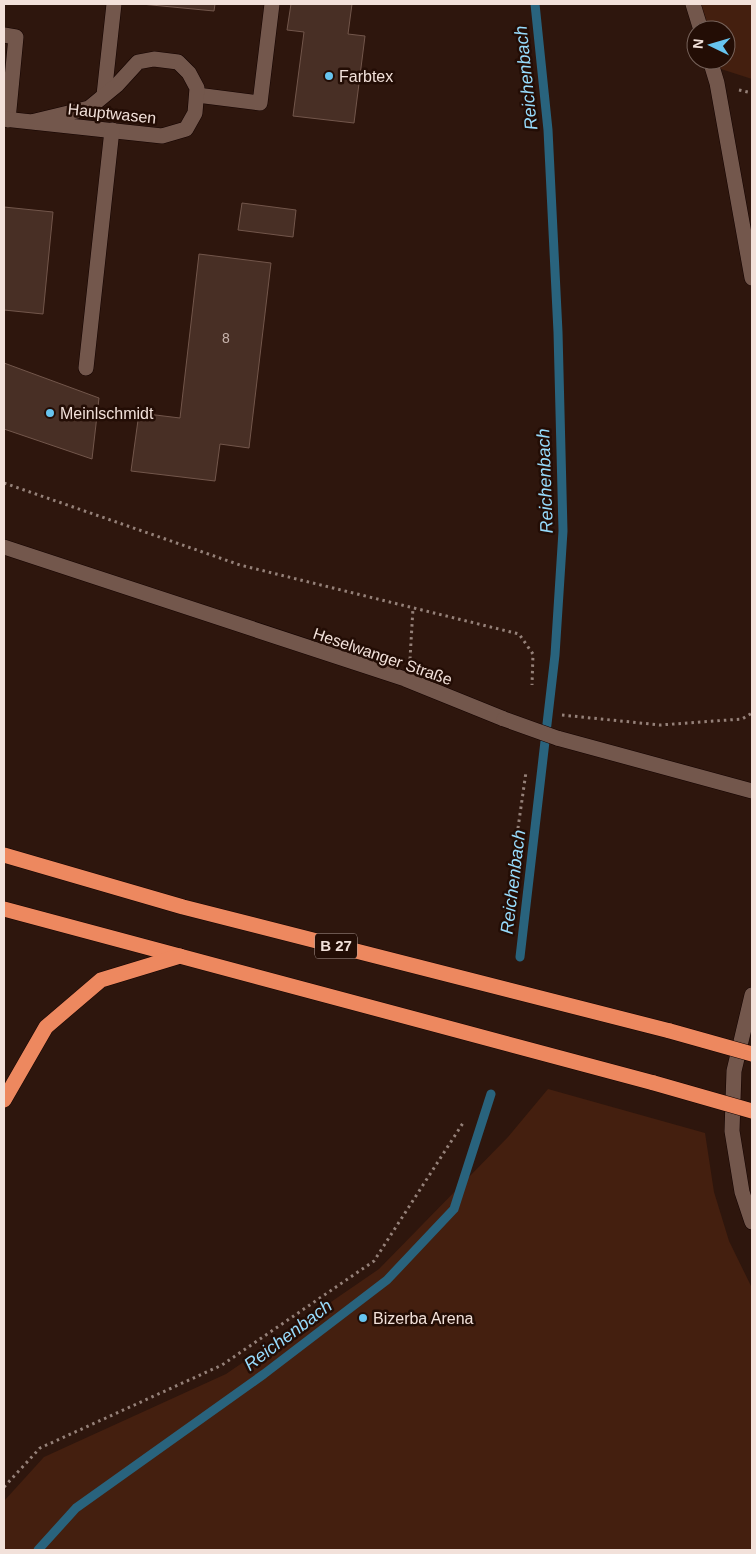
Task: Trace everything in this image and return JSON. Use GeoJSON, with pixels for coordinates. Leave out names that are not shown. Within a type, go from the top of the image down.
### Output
{"type":"FeatureCollection","features":[{"type":"Feature","properties":{"kind":"highway","name":"B 27"},"geometry":{"type":"LineString","coordinates":[[4,855],[183,907],[670,1031],[752,1054]]}},
{"type":"Feature","properties":{"kind":"highway"},"geometry":{"type":"LineString","coordinates":[[4,908],[752,1111]]}},
{"type":"Feature","properties":{"kind":"highway"},"geometry":{"type":"LineString","coordinates":[[4,1098],[46,1027],[101,980],[180,956]]}},
{"type":"Feature","properties":{"kind":"street"},"geometry":{"type":"LineString","coordinates":[[104,95],[114,4]]}},
{"type":"Feature","properties":{"kind":"street"},"geometry":{"type":"LineString","coordinates":[[196,96],[260,103],[272,4]]}},
{"type":"Feature","properties":{"kind":"street"},"geometry":{"type":"LineString","coordinates":[[693,4],[698,20]]}},
{"type":"Feature","properties":{"kind":"street"},"geometry":{"type":"LineString","coordinates":[[4,35],[16,37],[6,120]]}},
{"type":"Feature","properties":{"kind":"street","name":"Hauptwasen"},"geometry":{"type":"LineString","coordinates":[[6,120],[162,136],[186,129],[195,113],[197,88],[189,74],[178,62],[154,59],[138,62],[118,85],[89,108],[31,122]]}},
{"type":"Feature","properties":{"kind":"street"},"geometry":{"type":"LineString","coordinates":[[713,70],[752,278]]}},
{"type":"Feature","properties":{"kind":"street"},"geometry":{"type":"LineString","coordinates":[[86,368],[112,130]]}},
{"type":"Feature","properties":{"kind":"street","name":"Heselwanger Straße"},"geometry":{"type":"LineString","coordinates":[[4,547],[405,679],[504,720],[557,738],[752,791]]}},
{"type":"Feature","properties":{"kind":"street"},"geometry":{"type":"LineString","coordinates":[[752,995],[734,1070],[732,1130],[742,1192],[752,1222]]}},
{"type":"Feature","properties":{"kind":"path"},"geometry":{"type":"LineString","coordinates":[[4,483],[240,565],[519,634],[533,654],[532,685]]}},
{"type":"Feature","properties":{"kind":"path"},"geometry":{"type":"LineString","coordinates":[[410,661],[413,608]]}},
{"type":"Feature","properties":{"kind":"path"},"geometry":{"type":"LineString","coordinates":[[562,715],[660,725],[742,719],[752,713]]}},
{"type":"Feature","properties":{"kind":"path"},"geometry":{"type":"LineString","coordinates":[[506,912],[526,772]]}},
{"type":"Feature","properties":{"kind":"path"},"geometry":{"type":"LineString","coordinates":[[4,1487],[40,1448],[222,1365],[374,1261],[462,1122]]}},
{"type":"Feature","properties":{"kind":"shaded area"},"geometry":{"type":"Polygon","coordinates":[[[700,4],[752,4],[752,79],[724,70],[736,70],[736,20],[706,20],[700,4]]]}},
{"type":"Feature","properties":{"kind":"shaded area"},"geometry":{"type":"Polygon","coordinates":[[[548,1089],[705,1133],[714,1192],[729,1241],[752,1288],[752,1550],[4,1550],[4,1501],[44,1457],[226,1374],[379,1269],[508,1137],[548,1089]]]}},
{"type":"Feature","properties":{"kind":"building"},"geometry":{"type":"Polygon","coordinates":[[[141,4],[215,4],[214,11],[141,4]]]}},
{"type":"Feature","properties":{"kind":"building","name":"Farbtex"},"geometry":{"type":"Polygon","coordinates":[[[291,4],[352,4],[348,34],[365,36],[354,123],[293,116],[304,32],[287,30],[291,4]]]}},
{"type":"Feature","properties":{"kind":"building"},"geometry":{"type":"Polygon","coordinates":[[[242,203],[296,210],[293,237],[238,230],[242,203]]]}},
{"type":"Feature","properties":{"kind":"building"},"geometry":{"type":"Polygon","coordinates":[[[4,207],[53,212],[43,314],[4,310],[4,207]]]}},
{"type":"Feature","properties":{"kind":"building"},"geometry":{"type":"Polygon","coordinates":[[[199,254],[271,263],[249,448],[220,444],[215,481],[131,471],[139,413],[180,418],[199,254]]]}},
{"type":"Feature","properties":{"kind":"building","name":"Meinlschmidt"},"geometry":{"type":"Polygon","coordinates":[[[4,363],[99,398],[92,459],[4,429],[4,363]]]}},
{"type":"Feature","properties":{"kind":"waterway","name":"Reichenbach"},"geometry":{"type":"LineString","coordinates":[[520,957],[555,655],[563,531],[558,332],[548,130],[535,4]]}},
{"type":"Feature","properties":{"kind":"waterway","name":"Reichenbach"},"geometry":{"type":"LineString","coordinates":[[38,1550],[76,1508],[264,1374],[387,1280],[454,1209],[491,1094]]}},
{"type":"Feature","properties":{"kind":"place","name":"Farbtex"},"geometry":{"type":"Point","coordinates":[329,76]}},
{"type":"Feature","properties":{"kind":"place","name":"Meinlschmidt"},"geometry":{"type":"Point","coordinates":[50,413]}},
{"type":"Feature","properties":{"kind":"place","name":"Bizerba Arena"},"geometry":{"type":"Point","coordinates":[363,1318]}}]}
